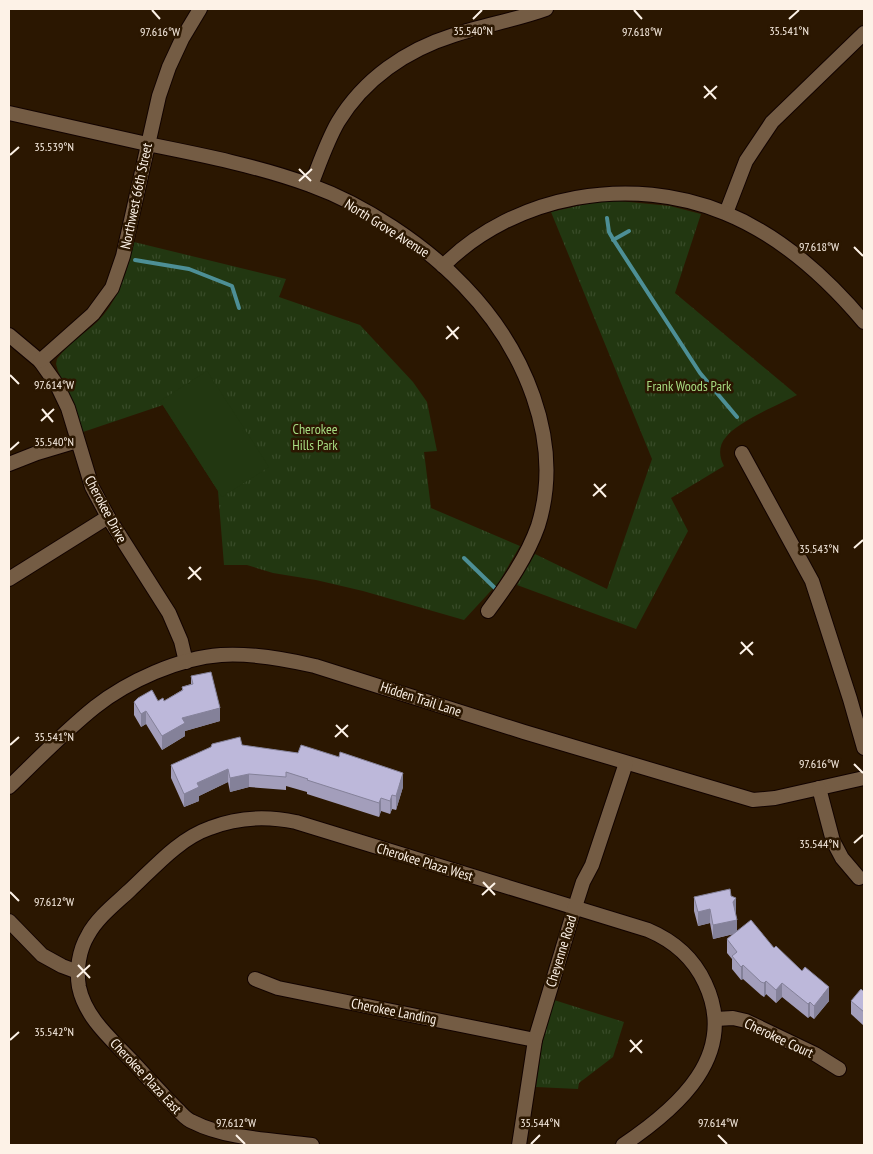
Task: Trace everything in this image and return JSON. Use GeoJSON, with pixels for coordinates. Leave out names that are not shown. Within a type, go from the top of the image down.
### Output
{"type":"FeatureCollection","features":[{"type":"Feature","properties":{"kind":"street","name":"Northwest 66th Street"},"geometry":{"type":"LineString","coordinates":[[40,362],[93,314],[112,288],[123,256],[159,96],[169,67],[182,39],[200,9]]}},
{"type":"Feature","properties":{"kind":"street"},"geometry":{"type":"LineString","coordinates":[[311,186],[337,124],[351,103],[385,69],[407,54],[429,44],[546,9]]}},
{"type":"Feature","properties":{"kind":"street"},"geometry":{"type":"LineString","coordinates":[[726,213],[746,161],[768,128],[784,109],[864,33]]}},
{"type":"Feature","properties":{"kind":"street","name":"North Grove Avenue"},"geometry":{"type":"LineString","coordinates":[[9,112],[260,169],[311,186],[372,216],[423,249],[444,266],[494,322],[514,356],[529,385],[536,406],[547,465],[546,484],[538,524],[525,557],[488,610]]}},
{"type":"Feature","properties":{"kind":"street"},"geometry":{"type":"LineString","coordinates":[[444,266],[469,243],[487,231],[541,206],[580,197],[617,194],[659,196],[710,207],[726,213],[769,236],[788,249],[862,314]]}},
{"type":"Feature","properties":{"kind":"street","name":"Cherokee Drive"},"geometry":{"type":"LineString","coordinates":[[9,335],[40,362],[63,396],[92,487],[108,517],[169,613],[181,641],[186,662]]}},
{"type":"Feature","properties":{"kind":"street"},"geometry":{"type":"LineString","coordinates":[[9,464],[36,453],[76,441]]}},
{"type":"Feature","properties":{"kind":"street"},"geometry":{"type":"LineString","coordinates":[[742,452],[812,581],[864,748]]}},
{"type":"Feature","properties":{"kind":"street"},"geometry":{"type":"LineString","coordinates":[[9,579],[108,517]]}},
{"type":"Feature","properties":{"kind":"street","name":"Hidden Trail Lane"},"geometry":{"type":"LineString","coordinates":[[9,786],[97,705],[133,683],[158,671],[186,662],[220,655],[296,661],[752,800],[763,800],[864,778]]}},
{"type":"Feature","properties":{"kind":"street","name":"Cheyenne Road"},"geometry":{"type":"LineString","coordinates":[[519,1145],[534,1040],[575,907],[595,857],[626,763]]}},
{"type":"Feature","properties":{"kind":"street"},"geometry":{"type":"LineString","coordinates":[[819,788],[832,841],[842,858],[859,878]]}},
{"type":"Feature","properties":{"kind":"street","name":"Cherokee Plaza West"},"geometry":{"type":"LineString","coordinates":[[78,972],[82,946],[94,926],[169,854],[196,834],[209,828],[245,819],[261,818],[296,822],[648,930],[674,944],[693,962],[700,973],[713,1004],[716,1019],[714,1038],[708,1057],[693,1086],[650,1126],[624,1145]]}},
{"type":"Feature","properties":{"kind":"street"},"geometry":{"type":"LineString","coordinates":[[9,921],[42,955],[55,963],[78,972]]}},
{"type":"Feature","properties":{"kind":"street","name":"Cherokee Plaza East"},"geometry":{"type":"LineString","coordinates":[[78,972],[82,1000],[91,1015],[191,1122],[210,1130],[227,1134],[288,1144],[312,1145]]}},
{"type":"Feature","properties":{"kind":"street","name":"Cherokee Landing"},"geometry":{"type":"LineString","coordinates":[[255,979],[278,988],[534,1040]]}},
{"type":"Feature","properties":{"kind":"street","name":"Cherokee Court"},"geometry":{"type":"LineString","coordinates":[[716,1019],[733,1018],[746,1021],[816,1054],[839,1069]]}},
{"type":"Feature","properties":{"kind":"green space","name":"Frank Woods Park"},"geometry":{"type":"Polygon","coordinates":[[[619,201],[670,206],[701,214],[675,293],[797,395],[749,419],[732,431],[723,440],[721,448],[720,455],[724,466],[671,498],[688,531],[636,629],[517,585],[535,554],[607,589],[652,459],[551,212],[595,202],[619,201]]]}},
{"type":"Feature","properties":{"kind":"green space","name":"Cherokee Hills Park"},"geometry":{"type":"Polygon","coordinates":[[[134,242],[286,279],[279,297],[360,325],[413,382],[427,402],[437,451],[424,452],[431,508],[520,546],[499,582],[464,620],[363,591],[316,580],[273,573],[247,565],[224,565],[218,491],[163,405],[83,432],[74,404],[58,371],[57,359],[71,344],[97,322],[117,295],[125,275],[134,242]]]}},
{"type":"Feature","properties":{"kind":"green space"},"geometry":{"type":"Polygon","coordinates":[[[207,371],[269,467],[222,497],[160,401],[207,371]]]}},
{"type":"Feature","properties":{"kind":"green space"},"geometry":{"type":"Polygon","coordinates":[[[554,1000],[624,1022],[613,1057],[579,1083],[578,1089],[536,1087],[542,1045],[554,1000]]]}},
{"type":"Feature","properties":{"kind":"building"},"geometry":{"type":"Polygon","coordinates":[[[211,672],[220,708],[182,718],[185,723],[162,736],[146,711],[141,714],[134,702],[152,690],[158,701],[163,698],[164,701],[183,690],[182,687],[193,684],[191,676],[211,672]]]}},
{"type":"Feature","properties":{"kind":"building"},"geometry":{"type":"Polygon","coordinates":[[[240,737],[242,745],[298,753],[301,745],[339,757],[340,752],[403,773],[396,796],[392,795],[390,801],[381,798],[379,803],[286,772],[286,777],[249,774],[230,778],[228,769],[197,783],[199,787],[184,794],[171,765],[211,747],[212,744],[240,737]]]}},
{"type":"Feature","properties":{"kind":"building"},"geometry":{"type":"Polygon","coordinates":[[[730,889],[731,896],[736,898],[733,902],[737,920],[713,925],[710,909],[698,912],[694,897],[730,889]]]}},
{"type":"Feature","properties":{"kind":"building"},"geometry":{"type":"Polygon","coordinates":[[[751,920],[774,948],[776,946],[802,971],[805,967],[829,987],[814,1006],[810,1002],[808,1004],[782,983],[776,990],[766,981],[764,983],[761,982],[743,965],[741,967],[732,956],[737,952],[727,939],[751,920]]]}},
{"type":"Feature","properties":{"kind":"building"},"geometry":{"type":"Polygon","coordinates":[[[861,989],[864,992],[864,1012],[851,1001],[861,989]]]}},
{"type":"Feature","properties":{"kind":"waterway"},"geometry":{"type":"LineString","coordinates":[[607,218],[609,232],[613,239],[700,373],[737,417]]}},
{"type":"Feature","properties":{"kind":"waterway"},"geometry":{"type":"LineString","coordinates":[[613,240],[629,231]]}},
{"type":"Feature","properties":{"kind":"waterway"},"geometry":{"type":"LineString","coordinates":[[135,260],[189,269],[232,286],[239,308]]}},
{"type":"Feature","properties":{"kind":"waterway"},"geometry":{"type":"LineString","coordinates":[[464,558],[499,592]]}}]}
